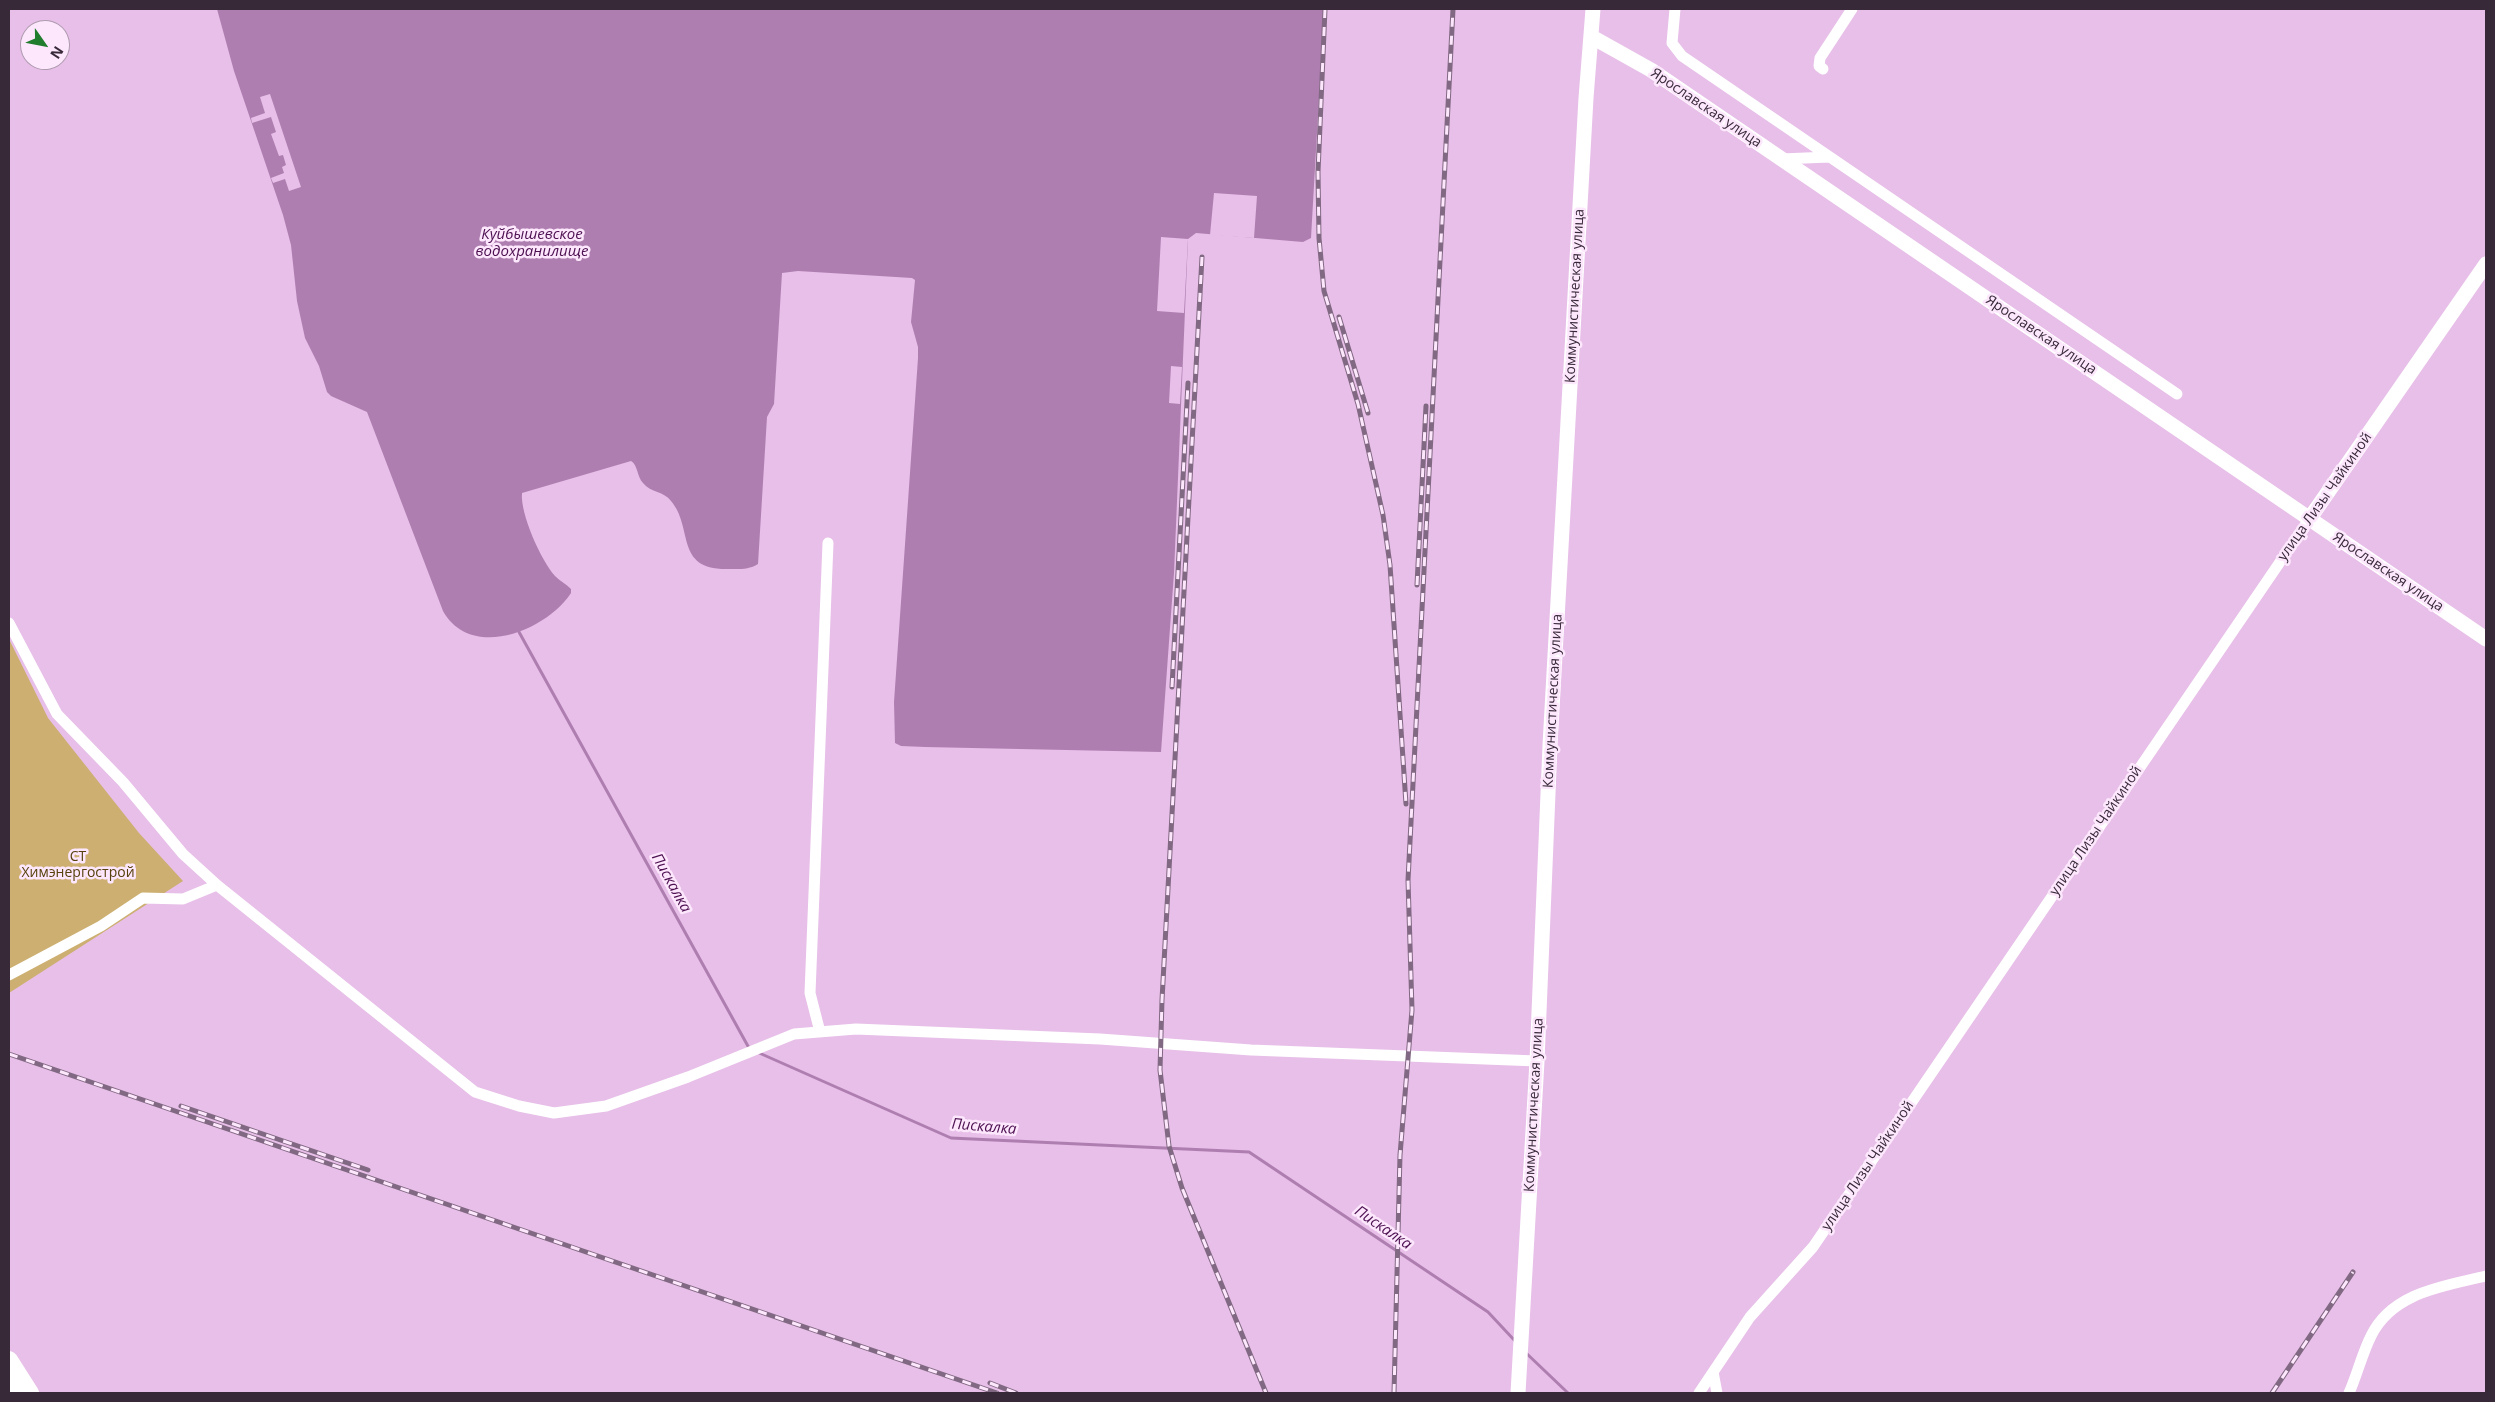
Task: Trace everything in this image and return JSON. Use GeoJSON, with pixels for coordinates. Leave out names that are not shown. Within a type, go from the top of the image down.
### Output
{"type":"FeatureCollection","features":[{"type":"Feature","properties":{"kind":"highway"},"geometry":{"type":"LineString","coordinates":[[9,1360],[30,1393]]}},
{"type":"Feature","properties":{"kind":"highway"},"geometry":{"type":"LineString","coordinates":[[9,1387],[13,1393]]}},
{"type":"Feature","properties":{"kind":"main road","name":"Коммунистическая улица"},"geometry":{"type":"LineString","coordinates":[[1518,1393],[1537,1061],[1550,745],[1586,98],[1593,9]]}},
{"type":"Feature","properties":{"kind":"main road","name":"Ярославская улица"},"geometry":{"type":"LineString","coordinates":[[1592,37],[1651,70],[2486,639]]}},
{"type":"Feature","properties":{"kind":"main road","name":"улица Лизы Чайкиной"},"geometry":{"type":"LineString","coordinates":[[2310,518],[2486,264]]}},
{"type":"Feature","properties":{"kind":"street"},"geometry":{"type":"LineString","coordinates":[[1675,9],[1672,43],[1682,56],[2177,394]]}},
{"type":"Feature","properties":{"kind":"street"},"geometry":{"type":"LineString","coordinates":[[1823,69],[1819,66],[1820,58],[1852,9]]}},
{"type":"Feature","properties":{"kind":"street"},"geometry":{"type":"LineString","coordinates":[[1782,159],[1829,157]]}},
{"type":"Feature","properties":{"kind":"street","name":"улица Лизы Чайкиной"},"geometry":{"type":"LineString","coordinates":[[1700,1393],[1750,1317],[1813,1247],[2310,518]]}},
{"type":"Feature","properties":{"kind":"street"},"geometry":{"type":"LineString","coordinates":[[820,1032],[810,993],[828,543]]}},
{"type":"Feature","properties":{"kind":"street"},"geometry":{"type":"LineString","coordinates":[[9,623],[57,714],[123,782],[183,854],[217,885],[414,1041],[475,1092],[519,1106],[554,1112],[606,1106],[688,1077],[794,1034],[856,1029],[1042,1036],[1251,1050],[1537,1061]]}},
{"type":"Feature","properties":{"kind":"street"},"geometry":{"type":"LineString","coordinates":[[9,975],[101,926],[143,898],[183,900],[217,885]]}},
{"type":"Feature","properties":{"kind":"street"},"geometry":{"type":"LineString","coordinates":[[2349,1393],[2372,1334],[2390,1312],[2420,1292],[2486,1276]]}},
{"type":"Feature","properties":{"kind":"street"},"geometry":{"type":"LineString","coordinates":[[1713,1372],[1717,1393]]}},
{"type":"Feature","properties":{"kind":"green space","name":"СТ Химэнергострой"},"geometry":{"type":"Polygon","coordinates":[[[9,639],[48,718],[139,833],[183,881],[9,993],[9,639]]]}},
{"type":"Feature","properties":{"kind":"water","name":"Куйбышевское водохранилище"},"geometry":{"type":"Polygon","coordinates":[[[217,9],[1324,9],[1311,238],[1303,242],[1196,233],[1188,239],[1174,573],[1161,752],[925,747],[901,746],[895,743],[894,702],[918,358],[918,347],[911,322],[915,280],[912,278],[798,271],[782,273],[774,404],[767,417],[758,564],[747,568],[728,569],[711,567],[700,563],[692,555],[678,512],[671,501],[665,495],[646,486],[631,461],[522,493],[524,513],[538,548],[549,569],[571,589],[571,593],[559,607],[527,629],[508,635],[489,637],[471,635],[456,626],[443,611],[367,412],[331,396],[327,392],[319,366],[305,338],[297,301],[291,245],[283,215],[234,71],[217,9]]]}},
{"type":"Feature","properties":{"kind":"pier"},"geometry":{"type":"Polygon","coordinates":[[[270,94],[301,187],[289,191],[285,179],[273,183],[271,178],[284,173],[282,167],[286,165],[283,155],[279,156],[271,134],[276,132],[271,117],[252,123],[251,118],[265,113],[260,97],[270,94]]]}},
{"type":"Feature","properties":{"kind":"pier"},"geometry":{"type":"Polygon","coordinates":[[[1214,193],[1257,196],[1254,238],[1210,235],[1214,193]]]}},
{"type":"Feature","properties":{"kind":"pier"},"geometry":{"type":"Polygon","coordinates":[[[1161,237],[1188,239],[1184,313],[1157,311],[1161,237]]]}},
{"type":"Feature","properties":{"kind":"pier"},"geometry":{"type":"Polygon","coordinates":[[[1171,366],[1182,367],[1180,404],[1169,403],[1171,366]]]}},
{"type":"Feature","properties":{"kind":"waterway","name":"Пискалка"},"geometry":{"type":"LineString","coordinates":[[519,632],[749,1048]]}},
{"type":"Feature","properties":{"kind":"waterway","name":"Пискалка"},"geometry":{"type":"LineString","coordinates":[[757,1052],[951,1138],[1249,1152],[1488,1312],[1516,1342]]}},
{"type":"Feature","properties":{"kind":"waterway","name":"Пискалка"},"geometry":{"type":"LineString","coordinates":[[1525,1352],[1568,1393]]}},
{"type":"Feature","properties":{"kind":"railway"},"geometry":{"type":"LineString","coordinates":[[1325,9],[1318,172],[1319,238],[1324,291],[1358,404],[1383,515],[1390,565],[1406,804]]}},
{"type":"Feature","properties":{"kind":"railway"},"geometry":{"type":"LineString","coordinates":[[1394,1393],[1400,1155],[1412,1010],[1408,880],[1453,9]]}},
{"type":"Feature","properties":{"kind":"railway"},"geometry":{"type":"LineString","coordinates":[[1202,257],[1162,1000],[1160,1070],[1169,1146],[1182,1188],[1266,1393]]}},
{"type":"Feature","properties":{"kind":"railway"},"geometry":{"type":"LineString","coordinates":[[1339,317],[1368,413]]}},
{"type":"Feature","properties":{"kind":"railway"},"geometry":{"type":"LineString","coordinates":[[1172,687],[1188,383]]}},
{"type":"Feature","properties":{"kind":"railway"},"geometry":{"type":"LineString","coordinates":[[1417,585],[1426,406]]}},
{"type":"Feature","properties":{"kind":"railway"},"geometry":{"type":"LineString","coordinates":[[9,1054],[997,1393]]}},
{"type":"Feature","properties":{"kind":"railway"},"geometry":{"type":"LineString","coordinates":[[181,1106],[368,1170]]}},
{"type":"Feature","properties":{"kind":"railway"},"geometry":{"type":"LineString","coordinates":[[2272,1393],[2353,1272]]}},
{"type":"Feature","properties":{"kind":"railway"},"geometry":{"type":"LineString","coordinates":[[990,1383],[1016,1393]]}}]}
